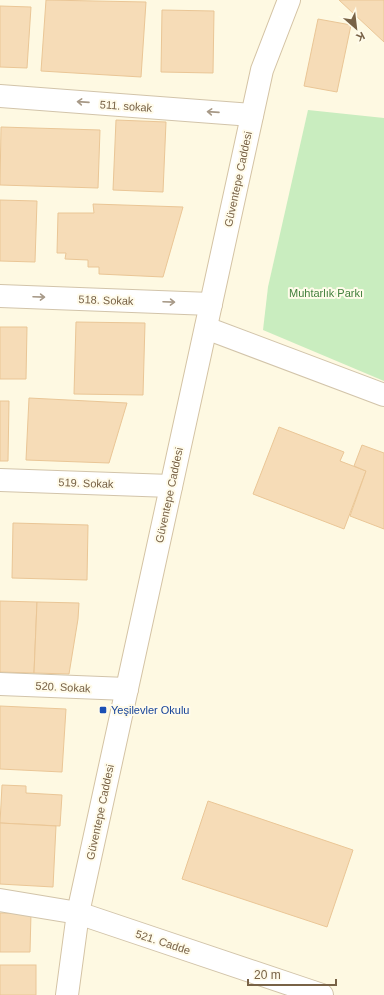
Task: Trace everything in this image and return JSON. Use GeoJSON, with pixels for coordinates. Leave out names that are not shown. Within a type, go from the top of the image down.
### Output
{"type":"FeatureCollection","features":[{"type":"Feature","properties":{"kind":"street","name":"Güventepe Caddesi"},"geometry":{"type":"LineString","coordinates":[[66,995],[78,913],[262,70],[289,0]]}},
{"type":"Feature","properties":{"kind":"street","name":"511. sokak"},"geometry":{"type":"LineString","coordinates":[[0,96],[252,115]]}},
{"type":"Feature","properties":{"kind":"street","name":"518. Sokak"},"geometry":{"type":"LineString","coordinates":[[0,296],[211,304]]}},
{"type":"Feature","properties":{"kind":"street"},"geometry":{"type":"LineString","coordinates":[[206,328],[384,395]]}},
{"type":"Feature","properties":{"kind":"street","name":"519. Sokak"},"geometry":{"type":"LineString","coordinates":[[0,480],[171,486]]}},
{"type":"Feature","properties":{"kind":"street","name":"520. Sokak"},"geometry":{"type":"LineString","coordinates":[[0,684],[127,690]]}},
{"type":"Feature","properties":{"kind":"street","name":"521. Cadde"},"geometry":{"type":"LineString","coordinates":[[0,900],[78,913],[322,995]]}},
{"type":"Feature","properties":{"kind":"green space","name":"Muhtarlık Parkı"},"geometry":{"type":"Polygon","coordinates":[[[308,110],[384,118],[384,381],[263,330],[268,287],[308,110]]]}},
{"type":"Feature","properties":{"kind":"building"},"geometry":{"type":"Polygon","coordinates":[[[46,0],[146,2],[141,77],[41,71],[46,0]]]}},
{"type":"Feature","properties":{"kind":"building"},"geometry":{"type":"Polygon","coordinates":[[[339,0],[384,0],[384,42],[339,0]]]}},
{"type":"Feature","properties":{"kind":"building"},"geometry":{"type":"Polygon","coordinates":[[[0,6],[31,7],[27,68],[0,67],[0,6]]]}},
{"type":"Feature","properties":{"kind":"building"},"geometry":{"type":"Polygon","coordinates":[[[162,10],[214,11],[213,73],[161,72],[162,10]]]}},
{"type":"Feature","properties":{"kind":"building"},"geometry":{"type":"Polygon","coordinates":[[[318,19],[351,25],[337,92],[304,86],[318,19]]]}},
{"type":"Feature","properties":{"kind":"building"},"geometry":{"type":"Polygon","coordinates":[[[116,120],[166,122],[163,192],[113,190],[116,120]]]}},
{"type":"Feature","properties":{"kind":"building"},"geometry":{"type":"Polygon","coordinates":[[[1,127],[100,130],[98,188],[0,185],[1,127]]]}},
{"type":"Feature","properties":{"kind":"building"},"geometry":{"type":"Polygon","coordinates":[[[0,200],[37,201],[35,262],[0,261],[0,200]]]}},
{"type":"Feature","properties":{"kind":"building"},"geometry":{"type":"Polygon","coordinates":[[[93,204],[183,207],[163,277],[99,274],[99,267],[88,267],[88,260],[65,259],[66,253],[57,253],[58,213],[94,213],[93,204]]]}},
{"type":"Feature","properties":{"kind":"building"},"geometry":{"type":"Polygon","coordinates":[[[76,322],[145,323],[143,395],[74,394],[76,322]]]}},
{"type":"Feature","properties":{"kind":"building"},"geometry":{"type":"Polygon","coordinates":[[[0,327],[27,327],[26,379],[0,379],[0,327]]]}},
{"type":"Feature","properties":{"kind":"building"},"geometry":{"type":"Polygon","coordinates":[[[29,398],[127,403],[109,463],[26,460],[29,398]]]}},
{"type":"Feature","properties":{"kind":"building"},"geometry":{"type":"Polygon","coordinates":[[[0,401],[9,401],[8,461],[0,461],[0,401]]]}},
{"type":"Feature","properties":{"kind":"building"},"geometry":{"type":"Polygon","coordinates":[[[279,427],[344,452],[340,461],[366,471],[344,529],[253,494],[279,427]]]}},
{"type":"Feature","properties":{"kind":"building"},"geometry":{"type":"Polygon","coordinates":[[[362,445],[384,453],[384,529],[350,516],[366,471],[354,466],[362,445]]]}},
{"type":"Feature","properties":{"kind":"building"},"geometry":{"type":"Polygon","coordinates":[[[13,523],[88,525],[87,580],[12,578],[13,523]]]}},
{"type":"Feature","properties":{"kind":"building"},"geometry":{"type":"Polygon","coordinates":[[[0,601],[37,602],[34,673],[0,672],[0,601]]]}},
{"type":"Feature","properties":{"kind":"building"},"geometry":{"type":"Polygon","coordinates":[[[37,602],[79,603],[78,619],[69,674],[34,673],[37,602]]]}},
{"type":"Feature","properties":{"kind":"building"},"geometry":{"type":"Polygon","coordinates":[[[0,706],[66,709],[62,772],[0,769],[0,706]]]}},
{"type":"Feature","properties":{"kind":"building"},"geometry":{"type":"Polygon","coordinates":[[[2,785],[26,786],[26,793],[62,795],[60,826],[0,823],[2,785]]]}},
{"type":"Feature","properties":{"kind":"building"},"geometry":{"type":"Polygon","coordinates":[[[208,801],[353,850],[327,927],[182,879],[208,801]]]}},
{"type":"Feature","properties":{"kind":"building"},"geometry":{"type":"Polygon","coordinates":[[[0,823],[56,826],[53,887],[0,884],[0,823]]]}},
{"type":"Feature","properties":{"kind":"building"},"geometry":{"type":"Polygon","coordinates":[[[0,913],[31,913],[30,952],[0,952],[0,913]]]}},
{"type":"Feature","properties":{"kind":"building"},"geometry":{"type":"Polygon","coordinates":[[[0,965],[36,965],[36,995],[0,995],[0,965]]]}},
{"type":"Feature","properties":{"kind":"place","name":"Yeşilevler Okulu"},"geometry":{"type":"Point","coordinates":[103,710]}}]}
